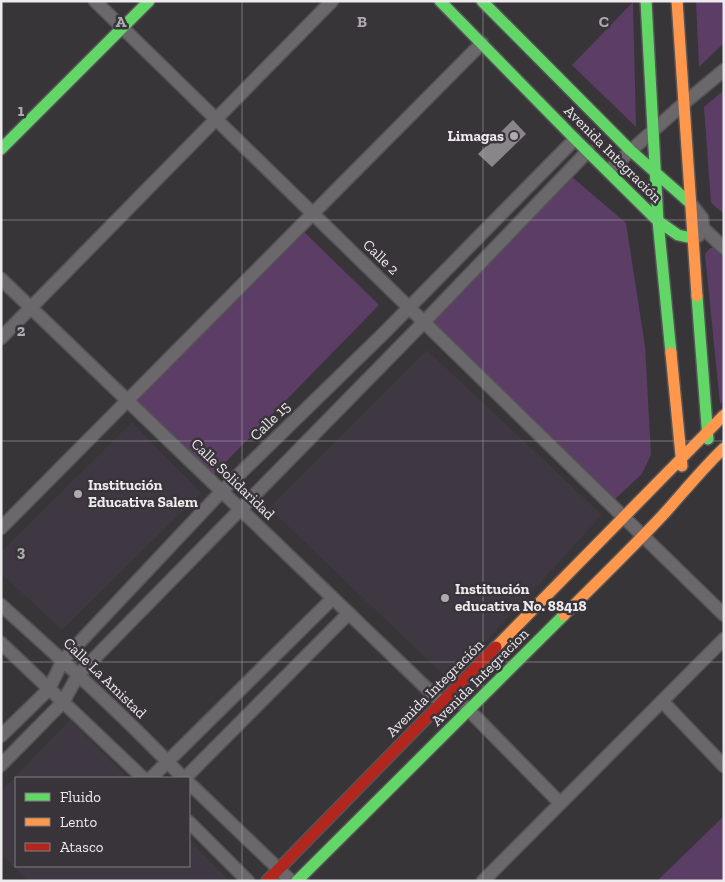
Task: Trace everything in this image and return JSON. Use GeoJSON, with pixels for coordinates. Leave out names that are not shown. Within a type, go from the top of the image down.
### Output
{"type":"FeatureCollection","features":[{"type":"Feature","properties":{"kind":"main road"},"geometry":{"type":"LineString","coordinates":[[1,149],[149,1]]}},
{"type":"Feature","properties":{"kind":"main road","name":"Avenida Integración"},"geometry":{"type":"LineString","coordinates":[[440,1],[658,221],[681,458],[686,490]]}},
{"type":"Feature","properties":{"kind":"main road"},"geometry":{"type":"LineString","coordinates":[[482,1],[630,150],[690,203]]}},
{"type":"Feature","properties":{"kind":"main road"},"geometry":{"type":"LineString","coordinates":[[646,1],[658,221],[680,237],[692,237]]}},
{"type":"Feature","properties":{"kind":"main road"},"geometry":{"type":"LineString","coordinates":[[677,1],[692,237],[707,432],[711,460]]}},
{"type":"Feature","properties":{"kind":"main road","name":"Avenida Integración"},"geometry":{"type":"LineString","coordinates":[[268,881],[724,415]]}},
{"type":"Feature","properties":{"kind":"main road","name":"Avenida Integracion"},"geometry":{"type":"LineString","coordinates":[[297,881],[644,535],[724,448]]}},
{"type":"Feature","properties":{"kind":"street","name":"Calle 2"},"geometry":{"type":"LineString","coordinates":[[95,1],[724,615]]}},
{"type":"Feature","properties":{"kind":"street"},"geometry":{"type":"LineString","coordinates":[[1,338],[332,1]]}},
{"type":"Feature","properties":{"kind":"street"},"geometry":{"type":"LineString","coordinates":[[1,528],[482,43]]}},
{"type":"Feature","properties":{"kind":"street"},"geometry":{"type":"LineString","coordinates":[[608,171],[724,70]]}},
{"type":"Feature","properties":{"kind":"street","name":"Calle 15"},"geometry":{"type":"LineString","coordinates":[[1,736],[49,689],[63,660],[222,491],[410,307],[575,139]]}},
{"type":"Feature","properties":{"kind":"street"},"geometry":{"type":"LineString","coordinates":[[1,765],[63,702],[78,674],[241,510],[588,151]]}},
{"type":"Feature","properties":{"kind":"street"},"geometry":{"type":"LineString","coordinates":[[690,203],[702,218],[703,228],[698,236],[692,237]]}},
{"type":"Feature","properties":{"kind":"street"},"geometry":{"type":"LineString","coordinates":[[703,228],[724,248]]}},
{"type":"Feature","properties":{"kind":"street","name":"Calle Solidaridad"},"geometry":{"type":"LineString","coordinates":[[1,279],[442,703]]}},
{"type":"Feature","properties":{"kind":"street"},"geometry":{"type":"LineString","coordinates":[[152,777],[333,598]]}},
{"type":"Feature","properties":{"kind":"street","name":"Calle La Amistad"},"geometry":{"type":"LineString","coordinates":[[1,604],[78,674],[183,777]]}},
{"type":"Feature","properties":{"kind":"street"},"geometry":{"type":"LineString","coordinates":[[185,777],[349,613]]}},
{"type":"Feature","properties":{"kind":"street"},"geometry":{"type":"LineString","coordinates":[[483,881],[724,639]]}},
{"type":"Feature","properties":{"kind":"street"},"geometry":{"type":"LineString","coordinates":[[1,643],[143,777]]}},
{"type":"Feature","properties":{"kind":"street"},"geometry":{"type":"LineString","coordinates":[[452,693],[560,804]]}},
{"type":"Feature","properties":{"kind":"street"},"geometry":{"type":"LineString","coordinates":[[662,701],[724,766]]}},
{"type":"Feature","properties":{"kind":"street"},"geometry":{"type":"LineString","coordinates":[[190,784],[291,881]]}},
{"type":"Feature","properties":{"kind":"street"},"geometry":{"type":"LineString","coordinates":[[190,823],[248,881]]}},
{"type":"Feature","properties":{"kind":"shaded area"},"geometry":{"type":"Polygon","coordinates":[[[696,1],[724,1],[724,43],[699,67],[696,1]]]}},
{"type":"Feature","properties":{"kind":"shaded area"},"geometry":{"type":"Polygon","coordinates":[[[633,2],[636,127],[572,65],[633,2]]]}},
{"type":"Feature","properties":{"kind":"shaded area"},"geometry":{"type":"Polygon","coordinates":[[[723,91],[724,214],[711,203],[704,107],[723,91]]]}},
{"type":"Feature","properties":{"kind":"shaded area"},"geometry":{"type":"Polygon","coordinates":[[[572,177],[626,223],[645,346],[651,455],[642,474],[614,500],[430,324],[572,177]]]}},
{"type":"Feature","properties":{"kind":"shaded area"},"geometry":{"type":"Polygon","coordinates":[[[300,228],[379,305],[211,477],[129,398],[300,228]]]}},
{"type":"Feature","properties":{"kind":"shaded area"},"geometry":{"type":"Polygon","coordinates":[[[710,248],[718,248],[724,254],[724,401],[720,404],[705,254],[710,248]]]}},
{"type":"Feature","properties":{"kind":"shaded area","name":"Institución educativa No. 88418"},"geometry":{"type":"Polygon","coordinates":[[[427,350],[602,515],[450,681],[269,508],[427,350]]]}},
{"type":"Feature","properties":{"kind":"shaded area"},"geometry":{"type":"Polygon","coordinates":[[[132,422],[201,493],[62,630],[1,573],[1,552],[132,422]]]}},
{"type":"Feature","properties":{"kind":"shaded area"},"geometry":{"type":"Polygon","coordinates":[[[70,720],[127,777],[15,777],[15,867],[190,867],[190,840],[230,881],[28,881],[1,854],[1,791],[70,720]]]}},
{"type":"Feature","properties":{"kind":"shaded area"},"geometry":{"type":"Polygon","coordinates":[[[724,816],[724,881],[657,881],[724,816]]]}},
{"type":"Feature","properties":{"kind":"building"},"geometry":{"type":"Polygon","coordinates":[[[513,120],[526,134],[492,167],[478,154],[513,120]]]}},
{"type":"Feature","properties":{"kind":"traffic: fast"},"geometry":{"type":"LineString","coordinates":[[1,149],[149,1]]}},
{"type":"Feature","properties":{"kind":"traffic: fast"},"geometry":{"type":"LineString","coordinates":[[440,1],[658,221],[678,235],[692,237]]}},
{"type":"Feature","properties":{"kind":"traffic: fast"},"geometry":{"type":"LineString","coordinates":[[482,1],[630,150],[690,203]]}},
{"type":"Feature","properties":{"kind":"traffic: fast"},"geometry":{"type":"LineString","coordinates":[[646,1],[658,221],[671,353]]}},
{"type":"Feature","properties":{"kind":"traffic: fast"},"geometry":{"type":"LineString","coordinates":[[697,296],[708,439]]}},
{"type":"Feature","properties":{"kind":"traffic: fast"},"geometry":{"type":"LineString","coordinates":[[297,881],[564,615]]}},
{"type":"Feature","properties":{"kind":"traffic: slow"},"geometry":{"type":"LineString","coordinates":[[677,1],[697,296]]}},
{"type":"Feature","properties":{"kind":"traffic: slow"},"geometry":{"type":"LineString","coordinates":[[671,353],[682,466]]}},
{"type":"Feature","properties":{"kind":"traffic: slow"},"geometry":{"type":"LineString","coordinates":[[496,647],[724,415]]}},
{"type":"Feature","properties":{"kind":"traffic: slow"},"geometry":{"type":"LineString","coordinates":[[564,615],[650,529],[724,448]]}},
{"type":"Feature","properties":{"kind":"traffic: jam"},"geometry":{"type":"LineString","coordinates":[[267,881],[496,647]]}},
{"type":"Feature","properties":{"kind":"place","name":"Limagas"},"geometry":{"type":"Point","coordinates":[514,136]}},
{"type":"Feature","properties":{"kind":"place","name":"Institución Educativa Salem"},"geometry":{"type":"Point","coordinates":[78,494]}},
{"type":"Feature","properties":{"kind":"place","name":"Institución educativa No. 88418"},"geometry":{"type":"Point","coordinates":[445,598]}}]}
